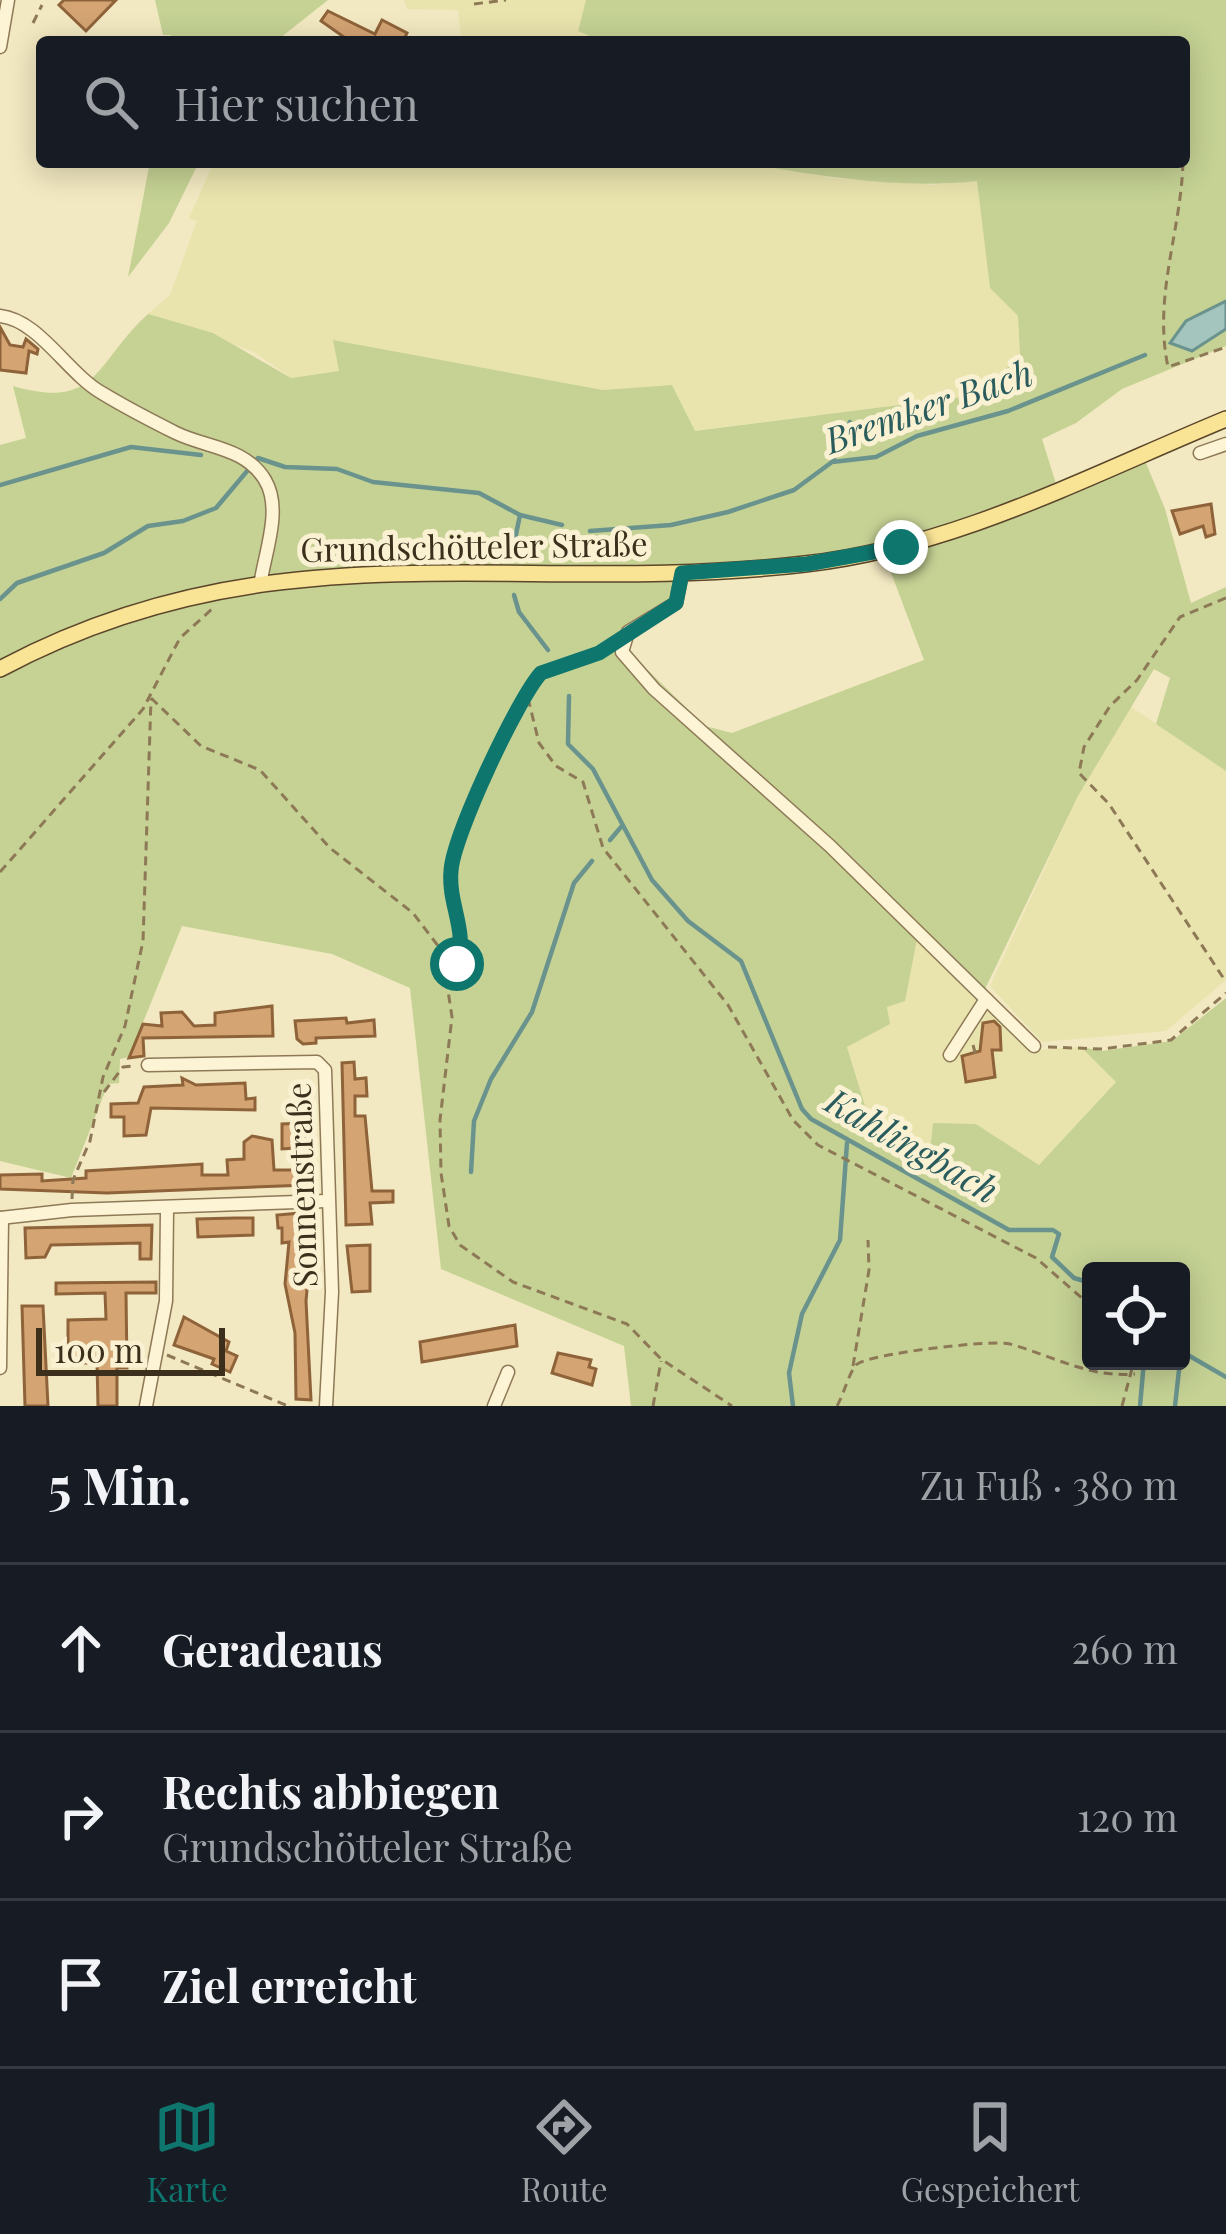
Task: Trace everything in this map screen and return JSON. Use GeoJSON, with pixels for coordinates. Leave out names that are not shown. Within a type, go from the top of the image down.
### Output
{"type":"FeatureCollection","features":[{"type":"Feature","properties":{"kind":"main road","name":"Grundschötteler Straße"},"geometry":{"type":"LineString","coordinates":[[0,669],[94,626],[188,595],[262,580],[412,570],[682,573],[807,564],[944,535],[1226,419]]}},
{"type":"Feature","properties":{"kind":"street"},"geometry":{"type":"LineString","coordinates":[[0,47],[8,0]]}},
{"type":"Feature","properties":{"kind":"street"},"geometry":{"type":"LineString","coordinates":[[0,316],[18,318],[76,376],[104,395],[177,434],[252,465],[274,503],[262,580]]}},
{"type":"Feature","properties":{"kind":"street"},"geometry":{"type":"LineString","coordinates":[[1200,452],[1226,444]]}},
{"type":"Feature","properties":{"kind":"street"},"geometry":{"type":"LineString","coordinates":[[682,573],[676,603],[621,641],[622,652],[654,689],[830,846],[1034,1046]]}},
{"type":"Feature","properties":{"kind":"street"},"geometry":{"type":"LineString","coordinates":[[950,1055],[986,999]]}},
{"type":"Feature","properties":{"kind":"street","name":"Sonnenstraße"},"geometry":{"type":"LineString","coordinates":[[148,1065],[321,1065],[328,1081],[326,1201],[332,1292],[326,1406]]}},
{"type":"Feature","properties":{"kind":"street"},"geometry":{"type":"LineString","coordinates":[[0,1368],[1,1218],[72,1210],[326,1201]]}},
{"type":"Feature","properties":{"kind":"street"},"geometry":{"type":"LineString","coordinates":[[146,1406],[159,1352],[167,1210]]}},
{"type":"Feature","properties":{"kind":"street"},"geometry":{"type":"LineString","coordinates":[[494,1406],[508,1372]]}},
{"type":"Feature","properties":{"kind":"path"},"geometry":{"type":"LineString","coordinates":[[474,4],[506,0]]}},
{"type":"Feature","properties":{"kind":"path"},"geometry":{"type":"LineString","coordinates":[[33,23],[42,5]]}},
{"type":"Feature","properties":{"kind":"path"},"geometry":{"type":"LineString","coordinates":[[1182,168],[1164,286],[1161,331],[1168,367],[1226,347]]}},
{"type":"Feature","properties":{"kind":"path"},"geometry":{"type":"LineString","coordinates":[[1226,598],[1180,617],[1102,720],[1084,748],[1079,773],[1109,804],[1226,982]]}},
{"type":"Feature","properties":{"kind":"path"},"geometry":{"type":"LineString","coordinates":[[103,1094],[103,1076],[125,1026],[143,941],[151,698],[162,665],[180,638],[215,606]]}},
{"type":"Feature","properties":{"kind":"path"},"geometry":{"type":"LineString","coordinates":[[449,977],[462,948],[451,872],[482,785],[541,673],[621,641]]}},
{"type":"Feature","properties":{"kind":"path"},"geometry":{"type":"LineString","coordinates":[[0,872],[151,698]]}},
{"type":"Feature","properties":{"kind":"path"},"geometry":{"type":"LineString","coordinates":[[151,698],[201,746],[260,770],[286,793],[330,848],[413,913],[442,951],[452,1017],[440,1120],[449,1226],[460,1245],[513,1282],[627,1324],[661,1359],[732,1406]]}},
{"type":"Feature","properties":{"kind":"path"},"geometry":{"type":"LineString","coordinates":[[528,698],[538,742],[556,766],[583,782],[603,848],[728,1005],[793,1120],[818,1145],[1036,1258],[1082,1298]]}},
{"type":"Feature","properties":{"kind":"path"},"geometry":{"type":"LineString","coordinates":[[1034,1046],[1102,1049],[1171,1040],[1226,993]]}},
{"type":"Feature","properties":{"kind":"path"},"geometry":{"type":"LineString","coordinates":[[72,1210],[73,1180],[103,1094],[123,1067],[148,1065]]}},
{"type":"Feature","properties":{"kind":"path"},"geometry":{"type":"LineString","coordinates":[[853,1367],[869,1270],[868,1240]]}},
{"type":"Feature","properties":{"kind":"path"},"geometry":{"type":"LineString","coordinates":[[837,1406],[855,1366],[868,1357],[903,1352],[1005,1342],[1063,1364],[1112,1376],[1135,1374]]}},
{"type":"Feature","properties":{"kind":"path"},"geometry":{"type":"LineString","coordinates":[[159,1352],[288,1406]]}},
{"type":"Feature","properties":{"kind":"path"},"geometry":{"type":"LineString","coordinates":[[653,1406],[661,1359]]}},
{"type":"Feature","properties":{"kind":"path"},"geometry":{"type":"LineString","coordinates":[[1122,1406],[1135,1370]]}},
{"type":"Feature","properties":{"kind":"path"},"geometry":{"type":"LineString","coordinates":[[712,1406],[720,1396]]}},
{"type":"Feature","properties":{"kind":"shaded area"},"geometry":{"type":"Polygon","coordinates":[[[404,0],[586,0],[578,31],[590,36],[461,36],[458,10],[407,9],[404,0]]]}},
{"type":"Feature","properties":{"kind":"shaded area"},"geometry":{"type":"Polygon","coordinates":[[[211,168],[773,168],[840,179],[935,185],[977,180],[990,287],[1018,316],[1020,357],[977,395],[694,431],[672,385],[603,390],[334,340],[339,371],[291,378],[254,352],[148,314],[170,295],[197,221],[189,218],[211,168]]]}},
{"type":"Feature","properties":{"kind":"shaded area"},"geometry":{"type":"Polygon","coordinates":[[[1131,707],[1226,771],[1226,980],[1166,1031],[1042,1042],[990,986],[1078,796],[1131,707]]]}},
{"type":"Feature","properties":{"kind":"shaded area"},"geometry":{"type":"Polygon","coordinates":[[[918,934],[1031,1050],[1081,1047],[1117,1081],[1039,1165],[976,1124],[933,1123],[930,1164],[866,1109],[847,1046],[890,1024],[887,1007],[918,934]]]}},
{"type":"Feature","properties":{"kind":"green space"},"geometry":{"type":"Polygon","coordinates":[[[155,0],[328,0],[283,36],[163,35],[155,0]]]}},
{"type":"Feature","properties":{"kind":"green space"},"geometry":{"type":"Polygon","coordinates":[[[586,0],[1226,0],[1226,346],[1122,389],[1076,423],[1042,439],[1057,487],[944,535],[679,578],[677,597],[599,652],[538,673],[516,722],[541,675],[576,667],[620,643],[918,934],[905,1001],[887,1007],[890,1024],[847,1047],[866,1109],[929,1163],[933,1123],[976,1124],[1039,1165],[1116,1082],[1081,1047],[1102,1051],[1172,1041],[1226,998],[1226,1406],[631,1406],[624,1346],[441,1269],[410,988],[332,954],[182,926],[129,1057],[120,1059],[119,1083],[108,1084],[71,1178],[0,1161],[0,445],[26,438],[13,386],[41,392],[80,387],[148,314],[213,333],[291,378],[339,371],[333,340],[603,390],[672,385],[695,431],[977,395],[1020,356],[1018,316],[990,288],[977,181],[886,182],[775,168],[1190,168],[1190,36],[590,36],[578,31],[586,0]]]}},
{"type":"Feature","properties":{"kind":"green space"},"geometry":{"type":"Polygon","coordinates":[[[149,168],[196,168],[169,223],[128,277],[149,168]]]}},
{"type":"Feature","properties":{"kind":"green space"},"geometry":{"type":"Polygon","coordinates":[[[1146,463],[1165,509],[1191,603],[1226,587],[1226,771],[1156,724],[1170,678],[1154,669],[1078,796],[984,991],[701,725],[732,733],[924,660],[887,562],[1146,463]]]}},
{"type":"Feature","properties":{"kind":"water"},"geometry":{"type":"Polygon","coordinates":[[[1226,301],[1226,329],[1192,351],[1170,343],[1186,321],[1226,301]]]}},
{"type":"Feature","properties":{"kind":"building"},"geometry":{"type":"Polygon","coordinates":[[[64,0],[116,0],[86,31],[59,5],[64,0]]]}},
{"type":"Feature","properties":{"kind":"building"},"geometry":{"type":"Polygon","coordinates":[[[328,11],[375,34],[382,20],[407,33],[342,36],[321,21],[328,11]]]}},
{"type":"Feature","properties":{"kind":"building"},"geometry":{"type":"Polygon","coordinates":[[[0,327],[10,345],[23,347],[26,339],[38,349],[37,354],[29,351],[26,373],[0,370],[0,327]]]}},
{"type":"Feature","properties":{"kind":"building"},"geometry":{"type":"Polygon","coordinates":[[[1211,504],[1215,534],[1206,537],[1203,526],[1180,534],[1172,511],[1211,504]]]}},
{"type":"Feature","properties":{"kind":"building"},"geometry":{"type":"Polygon","coordinates":[[[272,1006],[273,1036],[143,1038],[144,1056],[129,1058],[143,1024],[162,1026],[161,1013],[182,1012],[194,1026],[215,1025],[215,1013],[272,1006]]]}},
{"type":"Feature","properties":{"kind":"building"},"geometry":{"type":"Polygon","coordinates":[[[346,1018],[347,1023],[374,1020],[375,1036],[316,1038],[316,1043],[303,1044],[297,1039],[295,1021],[346,1018]]]}},
{"type":"Feature","properties":{"kind":"building"},"geometry":{"type":"Polygon","coordinates":[[[994,1021],[1000,1027],[1001,1050],[992,1050],[995,1077],[966,1082],[962,1056],[980,1051],[983,1023],[994,1021]]]}},
{"type":"Feature","properties":{"kind":"building"},"geometry":{"type":"Polygon","coordinates":[[[354,1062],[355,1079],[366,1078],[367,1096],[355,1096],[355,1116],[365,1116],[372,1191],[393,1191],[393,1202],[370,1203],[372,1224],[346,1225],[342,1063],[354,1062]]]}},
{"type":"Feature","properties":{"kind":"building"},"geometry":{"type":"Polygon","coordinates":[[[182,1078],[196,1085],[245,1083],[246,1099],[255,1098],[255,1110],[151,1108],[146,1135],[124,1136],[124,1117],[111,1117],[111,1104],[138,1103],[144,1087],[183,1085],[182,1078]]]}},
{"type":"Feature","properties":{"kind":"building"},"geometry":{"type":"Polygon","coordinates":[[[305,1123],[307,1185],[107,1193],[0,1189],[0,1175],[42,1174],[42,1181],[86,1178],[86,1171],[202,1164],[202,1175],[228,1175],[227,1160],[244,1159],[244,1142],[252,1136],[272,1140],[274,1170],[295,1170],[295,1148],[282,1149],[282,1124],[305,1123]]]}},
{"type":"Feature","properties":{"kind":"building"},"geometry":{"type":"Polygon","coordinates":[[[301,1213],[299,1259],[310,1256],[306,1301],[311,1400],[296,1399],[295,1333],[285,1284],[289,1242],[282,1243],[277,1215],[301,1213]]]}},
{"type":"Feature","properties":{"kind":"building"},"geometry":{"type":"Polygon","coordinates":[[[253,1218],[253,1235],[198,1237],[197,1219],[253,1218]]]}},
{"type":"Feature","properties":{"kind":"building"},"geometry":{"type":"Polygon","coordinates":[[[152,1225],[151,1259],[140,1259],[140,1243],[51,1245],[45,1257],[26,1258],[25,1228],[152,1225]]]}},
{"type":"Feature","properties":{"kind":"building"},"geometry":{"type":"Polygon","coordinates":[[[370,1245],[370,1291],[352,1292],[347,1246],[370,1245]]]}},
{"type":"Feature","properties":{"kind":"building"},"geometry":{"type":"Polygon","coordinates":[[[156,1282],[156,1293],[126,1293],[127,1368],[117,1368],[117,1406],[98,1406],[97,1363],[68,1363],[68,1320],[106,1319],[105,1293],[56,1294],[56,1283],[156,1282]]]}},
{"type":"Feature","properties":{"kind":"building"},"geometry":{"type":"Polygon","coordinates":[[[22,1306],[43,1306],[48,1406],[25,1406],[22,1306]]]}},
{"type":"Feature","properties":{"kind":"building"},"geometry":{"type":"Polygon","coordinates":[[[184,1317],[229,1342],[226,1351],[237,1356],[230,1372],[212,1364],[214,1359],[174,1345],[184,1317]]]}},
{"type":"Feature","properties":{"kind":"building"},"geometry":{"type":"Polygon","coordinates":[[[515,1325],[517,1346],[422,1362],[420,1342],[515,1325]]]}},
{"type":"Feature","properties":{"kind":"building"},"geometry":{"type":"Polygon","coordinates":[[[558,1353],[591,1360],[589,1367],[596,1369],[592,1385],[552,1373],[558,1353]]]}},
{"type":"Feature","properties":{"kind":"waterway","name":"Bremker Bach"},"geometry":{"type":"LineString","coordinates":[[590,531],[671,525],[728,512],[794,490],[832,462],[876,457],[917,436],[1008,411],[1145,355]]}},
{"type":"Feature","properties":{"kind":"waterway"},"geometry":{"type":"LineString","coordinates":[[833,460],[850,422]]}},
{"type":"Feature","properties":{"kind":"waterway"},"geometry":{"type":"LineString","coordinates":[[0,485],[131,447],[201,455]]}},
{"type":"Feature","properties":{"kind":"waterway","name":"Bremker Bach"},"geometry":{"type":"LineString","coordinates":[[0,599],[17,583],[104,553],[148,526],[183,521],[216,508],[258,458],[285,467],[337,469],[373,482],[479,493],[520,515],[562,525]]}},
{"type":"Feature","properties":{"kind":"waterway"},"geometry":{"type":"LineString","coordinates":[[513,549],[520,515]]}},
{"type":"Feature","properties":{"kind":"waterway"},"geometry":{"type":"LineString","coordinates":[[514,595],[519,612],[548,650]]}},
{"type":"Feature","properties":{"kind":"waterway","name":"Kahlingbach"},"geometry":{"type":"LineString","coordinates":[[569,696],[568,744],[593,769],[652,880],[688,921],[741,961],[802,1109],[811,1119],[1009,1230],[1053,1230],[1059,1234],[1052,1257],[1082,1280]]}},
{"type":"Feature","properties":{"kind":"waterway"},"geometry":{"type":"LineString","coordinates":[[610,840],[621,827]]}},
{"type":"Feature","properties":{"kind":"waterway"},"geometry":{"type":"LineString","coordinates":[[471,1172],[474,1121],[491,1079],[532,1012],[574,883],[592,861]]}},
{"type":"Feature","properties":{"kind":"waterway"},"geometry":{"type":"LineString","coordinates":[[793,1406],[789,1373],[802,1314],[840,1240],[847,1143]]}},
{"type":"Feature","properties":{"kind":"waterway","name":"Kahlingbach"},"geometry":{"type":"LineString","coordinates":[[1190,1356],[1226,1377]]}},
{"type":"Feature","properties":{"kind":"waterway"},"geometry":{"type":"LineString","coordinates":[[1140,1406],[1143,1370]]}},
{"type":"Feature","properties":{"kind":"waterway"},"geometry":{"type":"LineString","coordinates":[[1175,1406],[1179,1370]]}},
{"type":"Feature","properties":{"kind":"route"},"geometry":{"type":"LineString","coordinates":[[457,964],[462,925],[451,872],[457,849],[482,785],[528,698],[531,683],[541,673],[599,653],[676,603],[682,573],[807,564],[901,547]]}}]}
